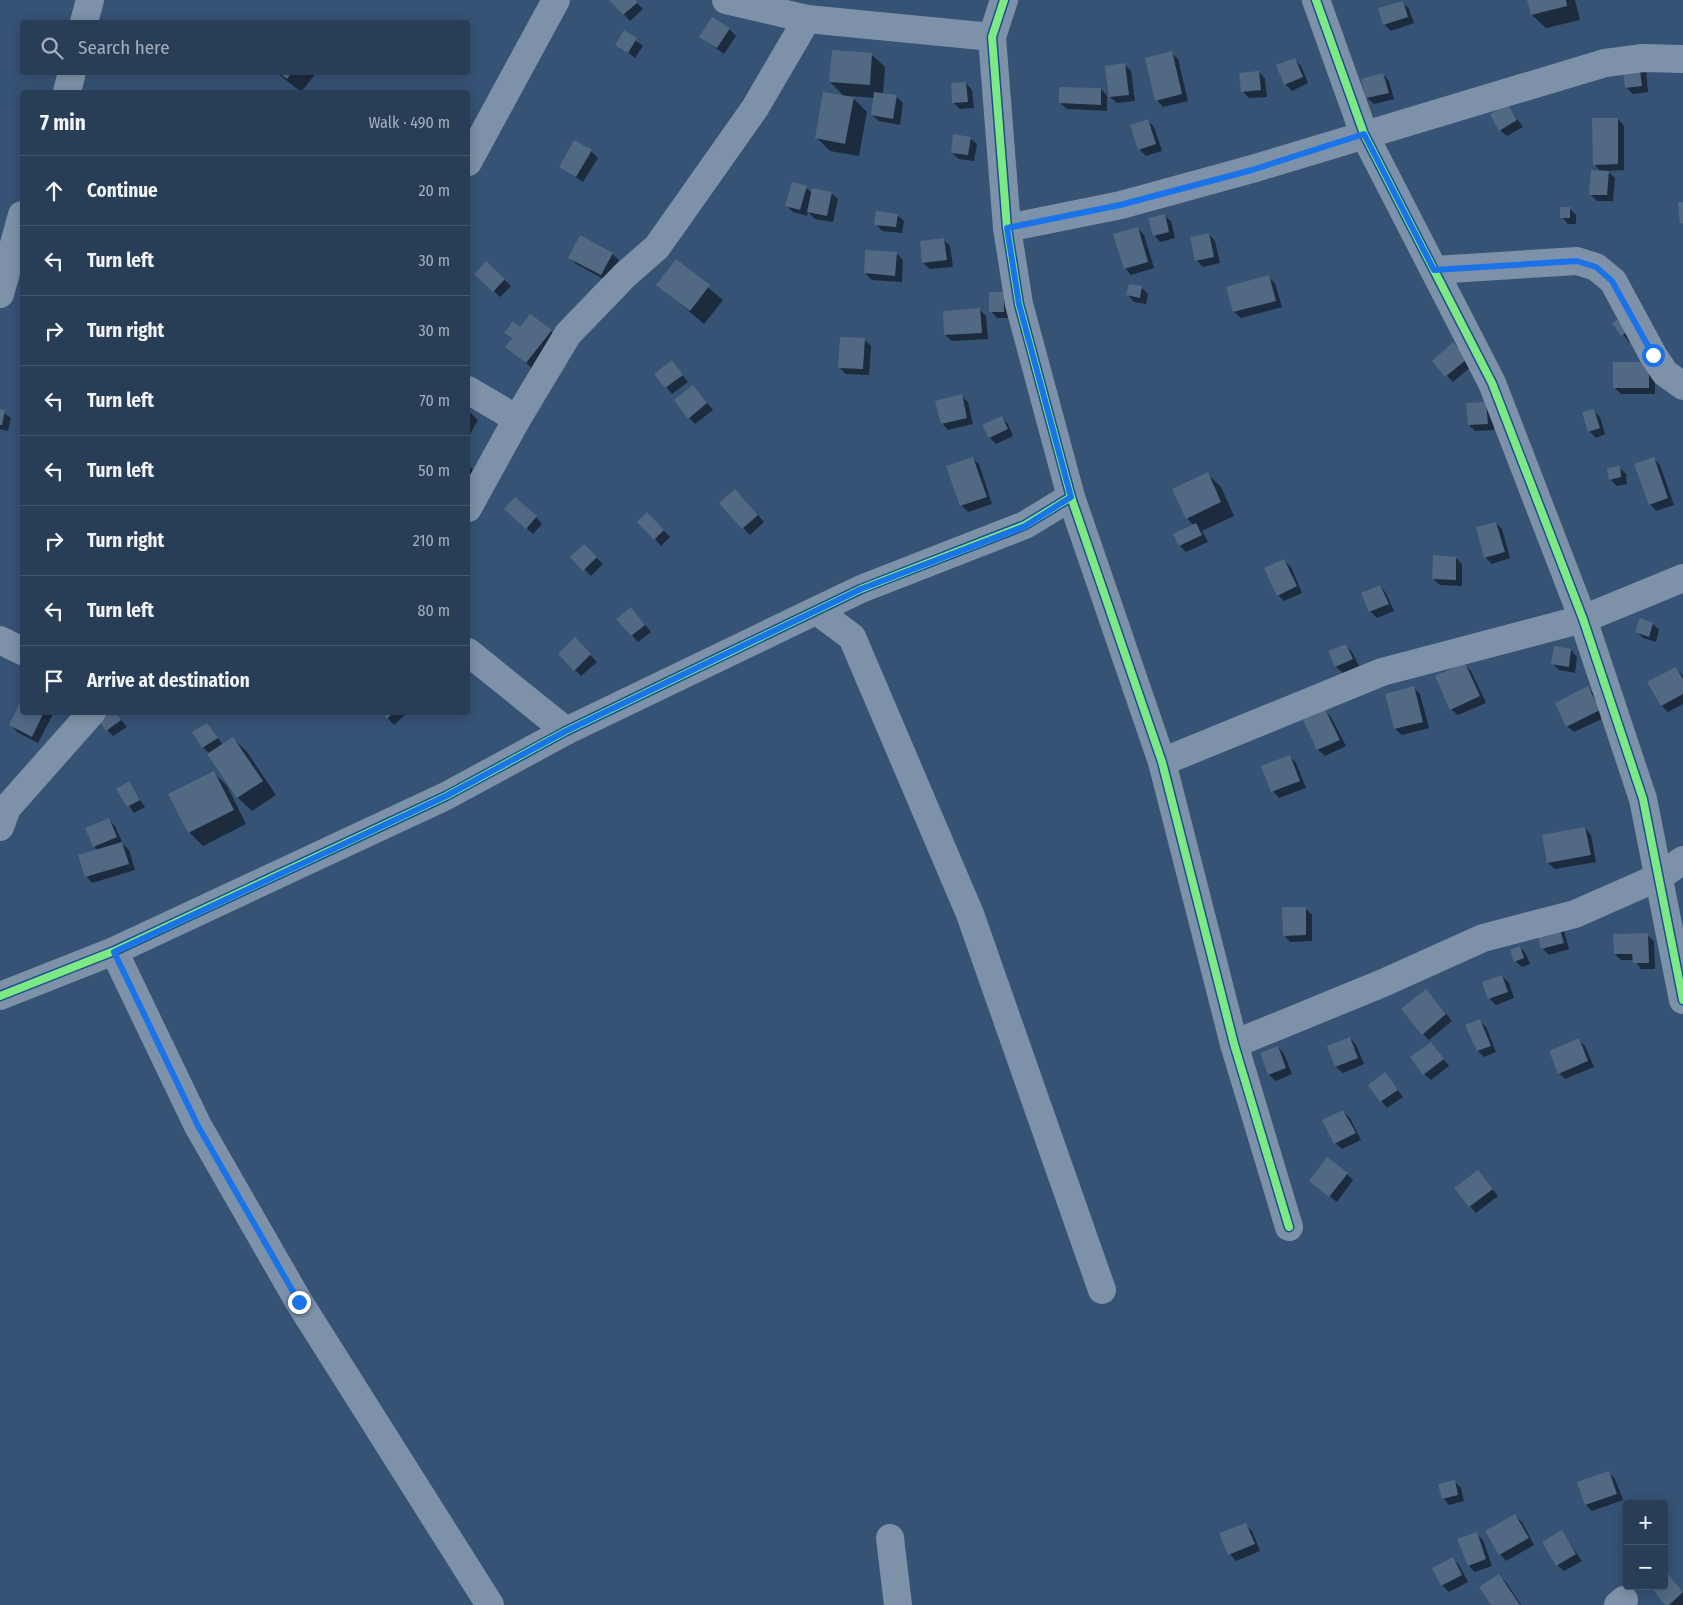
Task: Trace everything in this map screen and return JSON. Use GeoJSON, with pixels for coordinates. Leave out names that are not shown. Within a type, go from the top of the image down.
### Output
{"type":"FeatureCollection","features":[{"type":"Feature","properties":{"kind":"street"},"geometry":{"type":"LineString","coordinates":[[85,20],[90,0]]}},
{"type":"Feature","properties":{"kind":"street"},"geometry":{"type":"LineString","coordinates":[[470,158],[556,0]]}},
{"type":"Feature","properties":{"kind":"street"},"geometry":{"type":"LineString","coordinates":[[726,0],[807,19],[992,37]]}},
{"type":"Feature","properties":{"kind":"street"},"geometry":{"type":"LineString","coordinates":[[1004,0],[992,37],[1007,228],[1019,304],[1071,497],[1162,762],[1234,1044],[1289,1227]]}},
{"type":"Feature","properties":{"kind":"street"},"geometry":{"type":"LineString","coordinates":[[1316,0],[1364,134],[1492,383],[1583,619],[1643,800],[1683,1000]]}},
{"type":"Feature","properties":{"kind":"street"},"geometry":{"type":"LineString","coordinates":[[470,504],[517,419],[568,334],[625,275],[657,247],[755,108],[807,19]]}},
{"type":"Feature","properties":{"kind":"street"},"geometry":{"type":"LineString","coordinates":[[1007,228],[1120,205],[1252,170],[1364,134],[1605,63],[1643,58],[1683,59]]}},
{"type":"Feature","properties":{"kind":"street"},"geometry":{"type":"LineString","coordinates":[[68,90],[71,75]]}},
{"type":"Feature","properties":{"kind":"street"},"geometry":{"type":"LineString","coordinates":[[0,294],[20,222]]}},
{"type":"Feature","properties":{"kind":"street"},"geometry":{"type":"LineString","coordinates":[[1434,270],[1577,261],[1596,267],[1612,281],[1665,374],[1683,386]]}},
{"type":"Feature","properties":{"kind":"street"},"geometry":{"type":"LineString","coordinates":[[470,391],[517,419]]}},
{"type":"Feature","properties":{"kind":"street"},"geometry":{"type":"LineString","coordinates":[[0,996],[114,952],[446,796],[566,731],[861,589],[1025,526],[1071,497]]}},
{"type":"Feature","properties":{"kind":"street"},"geometry":{"type":"LineString","coordinates":[[1162,762],[1382,672],[1583,619],[1683,578]]}},
{"type":"Feature","properties":{"kind":"street"},"geometry":{"type":"LineString","coordinates":[[852,637],[861,589]]}},
{"type":"Feature","properties":{"kind":"street"},"geometry":{"type":"LineString","coordinates":[[817,611],[852,637],[970,914],[1102,1290]]}},
{"type":"Feature","properties":{"kind":"street"},"geometry":{"type":"LineString","coordinates":[[0,640],[20,650]]}},
{"type":"Feature","properties":{"kind":"street"},"geometry":{"type":"LineString","coordinates":[[470,654],[566,731]]}},
{"type":"Feature","properties":{"kind":"street"},"geometry":{"type":"LineString","coordinates":[[0,827],[8,808],[89,715]]}},
{"type":"Feature","properties":{"kind":"street"},"geometry":{"type":"LineString","coordinates":[[1234,1044],[1383,983],[1483,938],[1576,914],[1659,878],[1683,860]]}},
{"type":"Feature","properties":{"kind":"street"},"geometry":{"type":"LineString","coordinates":[[114,952],[207,1143],[299,1302],[490,1605]]}},
{"type":"Feature","properties":{"kind":"street"},"geometry":{"type":"LineString","coordinates":[[890,1538],[898,1605]]}},
{"type":"Feature","properties":{"kind":"building"},"geometry":{"type":"Polygon","coordinates":[[[609,0],[635,0],[638,2],[623,15],[609,0]]]}},
{"type":"Feature","properties":{"kind":"building"},"geometry":{"type":"Polygon","coordinates":[[[1527,0],[1566,0],[1567,6],[1531,15],[1527,0]]]}},
{"type":"Feature","properties":{"kind":"building"},"geometry":{"type":"Polygon","coordinates":[[[1403,1],[1408,17],[1383,25],[1378,8],[1403,1]]]}},
{"type":"Feature","properties":{"kind":"building"},"geometry":{"type":"Polygon","coordinates":[[[712,17],[730,28],[717,48],[699,37],[712,17]]]}},
{"type":"Feature","properties":{"kind":"building"},"geometry":{"type":"Polygon","coordinates":[[[624,30],[637,38],[628,53],[615,45],[624,30]]]}},
{"type":"Feature","properties":{"kind":"building"},"geometry":{"type":"Polygon","coordinates":[[[832,50],[872,53],[870,85],[829,82],[832,50]]]}},
{"type":"Feature","properties":{"kind":"building"},"geometry":{"type":"Polygon","coordinates":[[[1172,51],[1182,94],[1155,101],[1145,58],[1172,51]]]}},
{"type":"Feature","properties":{"kind":"building"},"geometry":{"type":"Polygon","coordinates":[[[1295,58],[1303,77],[1284,85],[1276,65],[1295,58]]]}},
{"type":"Feature","properties":{"kind":"building"},"geometry":{"type":"Polygon","coordinates":[[[1639,62],[1642,86],[1625,88],[1622,63],[1639,62]]]}},
{"type":"Feature","properties":{"kind":"building"},"geometry":{"type":"Polygon","coordinates":[[[1125,63],[1129,95],[1109,97],[1105,66],[1125,63]]]}},
{"type":"Feature","properties":{"kind":"building"},"geometry":{"type":"Polygon","coordinates":[[[1259,71],[1261,90],[1241,92],[1239,73],[1259,71]]]}},
{"type":"Feature","properties":{"kind":"building"},"geometry":{"type":"Polygon","coordinates":[[[1383,73],[1389,93],[1366,98],[1361,79],[1383,73]]]}},
{"type":"Feature","properties":{"kind":"building"},"geometry":{"type":"Polygon","coordinates":[[[282,75],[290,75],[287,79],[282,75]]]}},
{"type":"Feature","properties":{"kind":"building"},"geometry":{"type":"Polygon","coordinates":[[[966,82],[968,102],[952,103],[951,83],[966,82]]]}},
{"type":"Feature","properties":{"kind":"building"},"geometry":{"type":"Polygon","coordinates":[[[1059,87],[1101,88],[1101,105],[1059,103],[1059,87]]]}},
{"type":"Feature","properties":{"kind":"building"},"geometry":{"type":"Polygon","coordinates":[[[823,92],[854,97],[845,144],[815,138],[823,92]]]}},
{"type":"Feature","properties":{"kind":"building"},"geometry":{"type":"Polygon","coordinates":[[[874,92],[897,95],[893,119],[871,115],[874,92]]]}},
{"type":"Feature","properties":{"kind":"building"},"geometry":{"type":"Polygon","coordinates":[[[1508,104],[1517,120],[1499,131],[1490,114],[1508,104]]]}},
{"type":"Feature","properties":{"kind":"building"},"geometry":{"type":"Polygon","coordinates":[[[1592,118],[1618,118],[1618,164],[1593,165],[1592,118]]]}},
{"type":"Feature","properties":{"kind":"building"},"geometry":{"type":"Polygon","coordinates":[[[1148,119],[1156,144],[1138,150],[1130,125],[1148,119]]]}},
{"type":"Feature","properties":{"kind":"building"},"geometry":{"type":"Polygon","coordinates":[[[953,134],[971,137],[968,155],[951,153],[953,134]]]}},
{"type":"Feature","properties":{"kind":"building"},"geometry":{"type":"Polygon","coordinates":[[[574,140],[592,150],[576,177],[559,167],[574,140]]]}},
{"type":"Feature","properties":{"kind":"building"},"geometry":{"type":"Polygon","coordinates":[[[1591,170],[1609,171],[1607,195],[1589,195],[1591,170]]]}},
{"type":"Feature","properties":{"kind":"building"},"geometry":{"type":"Polygon","coordinates":[[[792,182],[807,186],[800,210],[785,206],[792,182]]]}},
{"type":"Feature","properties":{"kind":"building"},"geometry":{"type":"Polygon","coordinates":[[[812,188],[832,192],[827,216],[807,212],[812,188]]]}},
{"type":"Feature","properties":{"kind":"building"},"geometry":{"type":"Polygon","coordinates":[[[1678,202],[1683,202],[1683,223],[1680,224],[1678,202]]]}},
{"type":"Feature","properties":{"kind":"building"},"geometry":{"type":"Polygon","coordinates":[[[1560,207],[1570,207],[1570,218],[1560,218],[1560,207]]]}},
{"type":"Feature","properties":{"kind":"building"},"geometry":{"type":"Polygon","coordinates":[[[876,211],[898,214],[896,227],[874,225],[876,211]]]}},
{"type":"Feature","properties":{"kind":"building"},"geometry":{"type":"Polygon","coordinates":[[[1165,214],[1169,232],[1153,236],[1148,218],[1165,214]]]}},
{"type":"Feature","properties":{"kind":"building"},"geometry":{"type":"Polygon","coordinates":[[[1138,227],[1148,262],[1124,269],[1113,234],[1138,227]]]}},
{"type":"Feature","properties":{"kind":"building"},"geometry":{"type":"Polygon","coordinates":[[[1209,233],[1214,257],[1195,261],[1190,237],[1209,233]]]}},
{"type":"Feature","properties":{"kind":"building"},"geometry":{"type":"Polygon","coordinates":[[[580,235],[613,253],[601,275],[568,258],[580,235]]]}},
{"type":"Feature","properties":{"kind":"building"},"geometry":{"type":"Polygon","coordinates":[[[944,238],[947,260],[922,263],[920,241],[944,238]]]}},
{"type":"Feature","properties":{"kind":"building"},"geometry":{"type":"Polygon","coordinates":[[[865,250],[897,252],[895,276],[864,273],[865,250]]]}},
{"type":"Feature","properties":{"kind":"building"},"geometry":{"type":"Polygon","coordinates":[[[676,259],[710,285],[690,311],[656,285],[676,259]]]}},
{"type":"Feature","properties":{"kind":"building"},"geometry":{"type":"Polygon","coordinates":[[[486,261],[505,279],[493,292],[474,274],[486,261]]]}},
{"type":"Feature","properties":{"kind":"building"},"geometry":{"type":"Polygon","coordinates":[[[1269,275],[1276,301],[1233,312],[1226,287],[1269,275]]]}},
{"type":"Feature","properties":{"kind":"building"},"geometry":{"type":"Polygon","coordinates":[[[1129,284],[1142,286],[1140,298],[1126,295],[1129,284]]]}},
{"type":"Feature","properties":{"kind":"building"},"geometry":{"type":"Polygon","coordinates":[[[989,292],[1004,292],[1004,312],[989,312],[989,292]]]}},
{"type":"Feature","properties":{"kind":"building"},"geometry":{"type":"Polygon","coordinates":[[[980,308],[982,333],[944,335],[943,311],[980,308]]]}},
{"type":"Feature","properties":{"kind":"building"},"geometry":{"type":"Polygon","coordinates":[[[530,314],[552,330],[526,363],[505,347],[512,338],[504,333],[513,321],[520,327],[530,314]]]}},
{"type":"Feature","properties":{"kind":"building"},"geometry":{"type":"Polygon","coordinates":[[[1623,316],[1632,328],[1621,336],[1612,323],[1623,316]]]}},
{"type":"Feature","properties":{"kind":"building"},"geometry":{"type":"Polygon","coordinates":[[[840,337],[865,338],[863,369],[838,368],[840,337]]]}},
{"type":"Feature","properties":{"kind":"building"},"geometry":{"type":"Polygon","coordinates":[[[1453,342],[1467,359],[1445,377],[1432,361],[1453,342]]]}},
{"type":"Feature","properties":{"kind":"building"},"geometry":{"type":"Polygon","coordinates":[[[672,360],[683,375],[665,388],[654,374],[672,360]]]}},
{"type":"Feature","properties":{"kind":"building"},"geometry":{"type":"Polygon","coordinates":[[[1613,362],[1649,362],[1649,388],[1613,388],[1613,362]]]}},
{"type":"Feature","properties":{"kind":"building"},"geometry":{"type":"Polygon","coordinates":[[[693,385],[707,403],[688,419],[674,400],[693,385]]]}},
{"type":"Feature","properties":{"kind":"building"},"geometry":{"type":"Polygon","coordinates":[[[962,394],[967,418],[941,424],[935,401],[962,394]]]}},
{"type":"Feature","properties":{"kind":"building"},"geometry":{"type":"Polygon","coordinates":[[[1486,402],[1488,424],[1468,425],[1466,403],[1486,402]]]}},
{"type":"Feature","properties":{"kind":"building"},"geometry":{"type":"Polygon","coordinates":[[[0,409],[5,410],[2,425],[0,425],[0,409]]]}},
{"type":"Feature","properties":{"kind":"building"},"geometry":{"type":"Polygon","coordinates":[[[1594,409],[1600,428],[1588,432],[1582,412],[1594,409]]]}},
{"type":"Feature","properties":{"kind":"building"},"geometry":{"type":"Polygon","coordinates":[[[1002,416],[1008,429],[989,438],[982,425],[1002,416]]]}},
{"type":"Feature","properties":{"kind":"building"},"geometry":{"type":"Polygon","coordinates":[[[973,457],[987,497],[960,506],[946,466],[973,457]]]}},
{"type":"Feature","properties":{"kind":"building"},"geometry":{"type":"Polygon","coordinates":[[[1654,457],[1668,498],[1649,505],[1634,464],[1654,457]]]}},
{"type":"Feature","properties":{"kind":"building"},"geometry":{"type":"Polygon","coordinates":[[[1620,466],[1621,477],[1609,480],[1607,468],[1620,466]]]}},
{"type":"Feature","properties":{"kind":"building"},"geometry":{"type":"Polygon","coordinates":[[[1208,472],[1221,502],[1186,519],[1172,489],[1208,472]]]}},
{"type":"Feature","properties":{"kind":"building"},"geometry":{"type":"Polygon","coordinates":[[[735,489],[758,515],[742,529],[719,503],[735,489]]]}},
{"type":"Feature","properties":{"kind":"building"},"geometry":{"type":"Polygon","coordinates":[[[515,497],[537,516],[526,529],[504,509],[515,497]]]}},
{"type":"Feature","properties":{"kind":"building"},"geometry":{"type":"Polygon","coordinates":[[[647,512],[664,530],[654,540],[637,522],[647,512]]]}},
{"type":"Feature","properties":{"kind":"building"},"geometry":{"type":"Polygon","coordinates":[[[1496,522],[1505,552],[1484,558],[1476,527],[1496,522]]]}},
{"type":"Feature","properties":{"kind":"building"},"geometry":{"type":"Polygon","coordinates":[[[1196,523],[1202,535],[1179,546],[1173,534],[1196,523]]]}},
{"type":"Feature","properties":{"kind":"building"},"geometry":{"type":"Polygon","coordinates":[[[584,544],[597,557],[583,571],[570,557],[584,544]]]}},
{"type":"Feature","properties":{"kind":"building"},"geometry":{"type":"Polygon","coordinates":[[[1433,555],[1456,557],[1456,580],[1432,579],[1433,555]]]}},
{"type":"Feature","properties":{"kind":"building"},"geometry":{"type":"Polygon","coordinates":[[[1284,559],[1297,586],[1277,596],[1264,568],[1284,559]]]}},
{"type":"Feature","properties":{"kind":"building"},"geometry":{"type":"Polygon","coordinates":[[[1380,585],[1389,604],[1369,612],[1361,593],[1380,585]]]}},
{"type":"Feature","properties":{"kind":"building"},"geometry":{"type":"Polygon","coordinates":[[[631,607],[645,625],[631,636],[616,619],[631,607]]]}},
{"type":"Feature","properties":{"kind":"building"},"geometry":{"type":"Polygon","coordinates":[[[1640,618],[1653,623],[1649,637],[1635,632],[1640,618]]]}},
{"type":"Feature","properties":{"kind":"building"},"geometry":{"type":"Polygon","coordinates":[[[575,637],[591,654],[574,671],[558,654],[575,637]]]}},
{"type":"Feature","properties":{"kind":"building"},"geometry":{"type":"Polygon","coordinates":[[[1346,644],[1353,659],[1335,667],[1328,651],[1346,644]]]}},
{"type":"Feature","properties":{"kind":"building"},"geometry":{"type":"Polygon","coordinates":[[[1554,646],[1571,649],[1569,667],[1551,664],[1554,646]]]}},
{"type":"Feature","properties":{"kind":"building"},"geometry":{"type":"Polygon","coordinates":[[[1465,663],[1480,696],[1450,710],[1435,676],[1465,663]]]}},
{"type":"Feature","properties":{"kind":"building"},"geometry":{"type":"Polygon","coordinates":[[[1676,667],[1683,679],[1683,694],[1661,706],[1647,682],[1676,667]]]}},
{"type":"Feature","properties":{"kind":"building"},"geometry":{"type":"Polygon","coordinates":[[[1414,686],[1423,722],[1394,729],[1385,694],[1414,686]]]}},
{"type":"Feature","properties":{"kind":"building"},"geometry":{"type":"Polygon","coordinates":[[[1588,686],[1600,710],[1566,727],[1555,703],[1588,686]]]}},
{"type":"Feature","properties":{"kind":"building"},"geometry":{"type":"Polygon","coordinates":[[[20,703],[20,715],[43,715],[32,737],[9,725],[20,703]]]}},
{"type":"Feature","properties":{"kind":"building"},"geometry":{"type":"Polygon","coordinates":[[[1325,709],[1340,740],[1317,750],[1303,720],[1325,709]]]}},
{"type":"Feature","properties":{"kind":"building"},"geometry":{"type":"Polygon","coordinates":[[[104,715],[118,715],[121,720],[106,731],[98,719],[104,715]]]}},
{"type":"Feature","properties":{"kind":"building"},"geometry":{"type":"Polygon","coordinates":[[[207,723],[218,738],[202,748],[192,732],[207,723]]]}},
{"type":"Feature","properties":{"kind":"building"},"geometry":{"type":"Polygon","coordinates":[[[233,737],[263,781],[237,798],[207,754],[233,737]]]}},
{"type":"Feature","properties":{"kind":"building"},"geometry":{"type":"Polygon","coordinates":[[[1290,755],[1300,781],[1271,792],[1261,766],[1290,755]]]}},
{"type":"Feature","properties":{"kind":"building"},"geometry":{"type":"Polygon","coordinates":[[[214,771],[234,810],[188,833],[168,794],[214,771]]]}},
{"type":"Feature","properties":{"kind":"building"},"geometry":{"type":"Polygon","coordinates":[[[129,781],[140,800],[127,807],[116,789],[129,781]]]}},
{"type":"Feature","properties":{"kind":"building"},"geometry":{"type":"Polygon","coordinates":[[[109,818],[117,837],[93,847],[85,828],[109,818]]]}},
{"type":"Feature","properties":{"kind":"building"},"geometry":{"type":"Polygon","coordinates":[[[1585,827],[1591,855],[1547,863],[1542,835],[1585,827]]]}},
{"type":"Feature","properties":{"kind":"building"},"geometry":{"type":"Polygon","coordinates":[[[122,842],[129,864],[85,877],[78,855],[122,842]]]}},
{"type":"Feature","properties":{"kind":"building"},"geometry":{"type":"Polygon","coordinates":[[[1282,907],[1306,907],[1306,935],[1283,936],[1282,907]]]}},
{"type":"Feature","properties":{"kind":"building"},"geometry":{"type":"Polygon","coordinates":[[[1558,923],[1564,943],[1541,949],[1536,929],[1558,923]]]}},
{"type":"Feature","properties":{"kind":"building"},"geometry":{"type":"Polygon","coordinates":[[[1648,933],[1649,963],[1633,963],[1632,954],[1614,954],[1613,934],[1648,933]]]}},
{"type":"Feature","properties":{"kind":"building"},"geometry":{"type":"Polygon","coordinates":[[[1520,946],[1524,958],[1514,962],[1510,950],[1520,946]]]}},
{"type":"Feature","properties":{"kind":"building"},"geometry":{"type":"Polygon","coordinates":[[[1502,975],[1508,992],[1488,999],[1482,982],[1502,975]]]}},
{"type":"Feature","properties":{"kind":"building"},"geometry":{"type":"Polygon","coordinates":[[[1426,989],[1446,1014],[1422,1035],[1401,1009],[1426,989]]]}},
{"type":"Feature","properties":{"kind":"building"},"geometry":{"type":"Polygon","coordinates":[[[1480,1019],[1491,1046],[1477,1051],[1465,1025],[1480,1019]]]}},
{"type":"Feature","properties":{"kind":"building"},"geometry":{"type":"Polygon","coordinates":[[[1350,1037],[1358,1058],[1335,1067],[1327,1046],[1350,1037]]]}},
{"type":"Feature","properties":{"kind":"building"},"geometry":{"type":"Polygon","coordinates":[[[1579,1038],[1588,1061],[1558,1074],[1549,1051],[1579,1038]]]}},
{"type":"Feature","properties":{"kind":"building"},"geometry":{"type":"Polygon","coordinates":[[[1431,1042],[1444,1059],[1423,1075],[1410,1057],[1431,1042]]]}},
{"type":"Feature","properties":{"kind":"building"},"geometry":{"type":"Polygon","coordinates":[[[1278,1046],[1286,1068],[1268,1075],[1260,1053],[1278,1046]]]}},
{"type":"Feature","properties":{"kind":"building"},"geometry":{"type":"Polygon","coordinates":[[[1385,1072],[1398,1090],[1380,1102],[1368,1085],[1385,1072]]]}},
{"type":"Feature","properties":{"kind":"building"},"geometry":{"type":"Polygon","coordinates":[[[1343,1110],[1356,1133],[1334,1144],[1322,1120],[1343,1110]]]}},
{"type":"Feature","properties":{"kind":"building"},"geometry":{"type":"Polygon","coordinates":[[[1327,1157],[1348,1173],[1329,1197],[1309,1181],[1327,1157]]]}},
{"type":"Feature","properties":{"kind":"building"},"geometry":{"type":"Polygon","coordinates":[[[1478,1170],[1493,1189],[1469,1207],[1454,1188],[1478,1170]]]}},
{"type":"Feature","properties":{"kind":"building"},"geometry":{"type":"Polygon","coordinates":[[[1609,1471],[1617,1494],[1585,1505],[1577,1482],[1609,1471]]]}},
{"type":"Feature","properties":{"kind":"building"},"geometry":{"type":"Polygon","coordinates":[[[1455,1480],[1458,1495],[1442,1499],[1438,1484],[1455,1480]]]}},
{"type":"Feature","properties":{"kind":"building"},"geometry":{"type":"Polygon","coordinates":[[[1515,1514],[1529,1538],[1499,1555],[1485,1531],[1515,1514]]]}},
{"type":"Feature","properties":{"kind":"building"},"geometry":{"type":"Polygon","coordinates":[[[1246,1523],[1255,1544],[1228,1555],[1219,1533],[1246,1523]]]}},
{"type":"Feature","properties":{"kind":"building"},"geometry":{"type":"Polygon","coordinates":[[[1562,1530],[1576,1554],[1556,1566],[1542,1542],[1562,1530]]]}},
{"type":"Feature","properties":{"kind":"building"},"geometry":{"type":"Polygon","coordinates":[[[1477,1532],[1486,1559],[1468,1566],[1457,1539],[1477,1532]]]}},
{"type":"Feature","properties":{"kind":"building"},"geometry":{"type":"Polygon","coordinates":[[[1453,1557],[1462,1575],[1441,1586],[1432,1568],[1453,1557]]]}},
{"type":"Feature","properties":{"kind":"building"},"geometry":{"type":"Polygon","coordinates":[[[1499,1574],[1520,1605],[1491,1605],[1479,1587],[1499,1574]]]}},
{"type":"Feature","properties":{"kind":"building"},"geometry":{"type":"Polygon","coordinates":[[[1668,1574],[1683,1592],[1669,1605],[1665,1605],[1653,1590],[1668,1590],[1668,1574]]]}},
{"type":"Feature","properties":{"kind":"cycle path"},"geometry":{"type":"LineString","coordinates":[[1004,0],[992,37],[1007,228],[1019,304],[1071,497],[1162,762],[1234,1044],[1289,1227]]}},
{"type":"Feature","properties":{"kind":"cycle path"},"geometry":{"type":"LineString","coordinates":[[1316,0],[1364,134],[1492,383],[1583,619],[1643,799],[1683,1000]]}},
{"type":"Feature","properties":{"kind":"cycle path"},"geometry":{"type":"LineString","coordinates":[[0,996],[114,951],[446,796],[566,731],[861,589],[1025,525],[1071,497]]}},
{"type":"Feature","properties":{"kind":"route"},"geometry":{"type":"LineString","coordinates":[[299,1302],[198,1126],[114,952],[446,796],[566,731],[861,589],[1025,526],[1071,497],[1019,304],[1007,228],[1120,205],[1252,170],[1364,134],[1434,270],[1577,261],[1596,267],[1612,281],[1653,355]]}}]}
